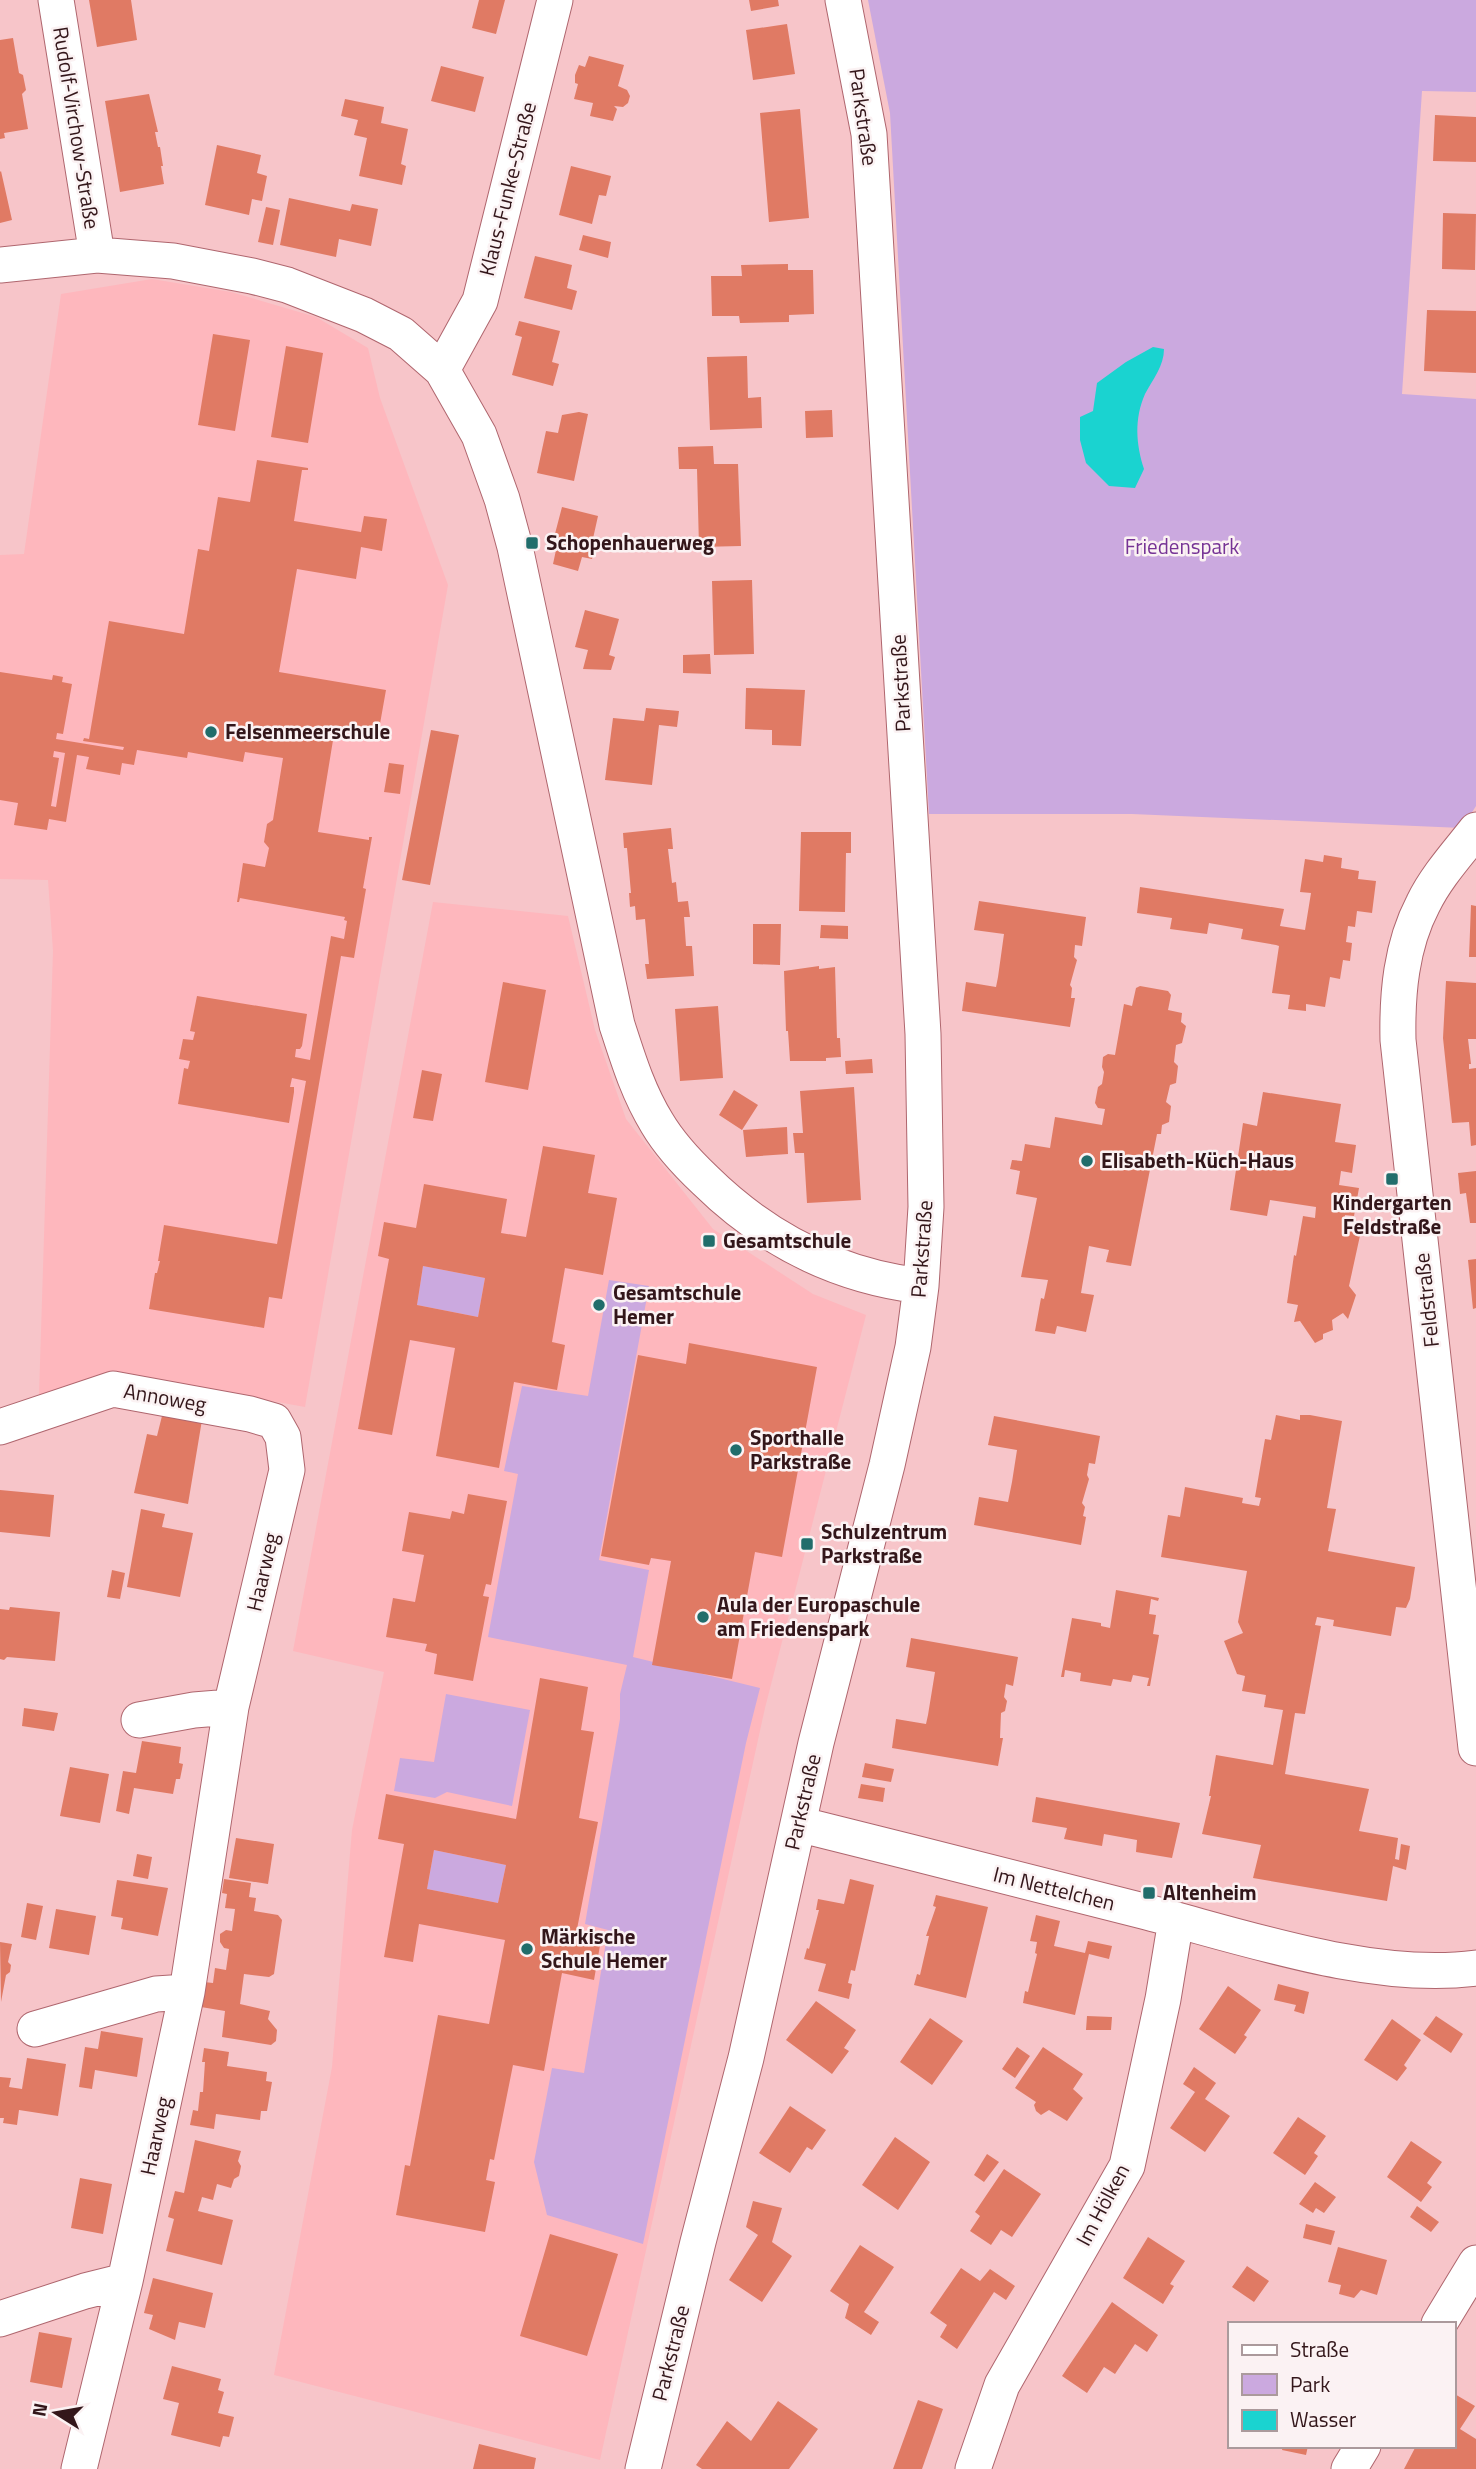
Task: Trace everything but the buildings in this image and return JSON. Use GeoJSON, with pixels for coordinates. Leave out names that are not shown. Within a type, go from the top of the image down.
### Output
{"type":"FeatureCollection","features":[{"type":"Feature","properties":{"kind":"street","name":"Rudolf-Virchow-Straße"},"geometry":{"type":"LineString","coordinates":[[56,0],[97,255]]}},
{"type":"Feature","properties":{"kind":"street","name":"Klaus-Funke-Straße"},"geometry":{"type":"LineString","coordinates":[[442,370],[480,301],[555,0]]}},
{"type":"Feature","properties":{"kind":"street","name":"Parkstraße"},"geometry":{"type":"LineString","coordinates":[[643,2469],[698,2242],[747,2059],[798,1825],[887,1465],[913,1347],[921,1286],[926,1207],[923,1034],[869,134],[843,0]]}},
{"type":"Feature","properties":{"kind":"street"},"geometry":{"type":"LineString","coordinates":[[0,265],[97,255],[173,261],[252,276],[287,285],[364,315],[401,334],[442,370],[479,435],[502,499],[515,547],[617,1025],[633,1076],[657,1124],[684,1159],[729,1204],[754,1224],[791,1246],[860,1273],[890,1282],[921,1286]]}},
{"type":"Feature","properties":{"kind":"street","name":"Feldstraße"},"geometry":{"type":"LineString","coordinates":[[1476,830],[1422,904],[1405,954],[1397,996],[1399,1054],[1476,1748]]}},
{"type":"Feature","properties":{"kind":"street","name":"Annoweg"},"geometry":{"type":"LineString","coordinates":[[0,1427],[113,1389],[250,1414],[274,1421],[283,1437]]}},
{"type":"Feature","properties":{"kind":"street","name":"Haarweg"},"geometry":{"type":"LineString","coordinates":[[79,2469],[125,2281],[187,1992],[232,1707],[287,1470],[283,1437]]}},
{"type":"Feature","properties":{"kind":"street"},"geometry":{"type":"LineString","coordinates":[[139,1720],[194,1710],[232,1707]]}},
{"type":"Feature","properties":{"kind":"street","name":"Im Nettelchen"},"geometry":{"type":"LineString","coordinates":[[798,1825],[1301,1951],[1386,1969],[1450,1971],[1476,1968]]}},
{"type":"Feature","properties":{"kind":"street","name":"Im Hölken"},"geometry":{"type":"LineString","coordinates":[[973,2469],[1002,2385],[1127,2166],[1163,1999],[1176,1920]]}},
{"type":"Feature","properties":{"kind":"street"},"geometry":{"type":"LineString","coordinates":[[34,2029],[156,1994],[187,1992]]}},
{"type":"Feature","properties":{"kind":"street"},"geometry":{"type":"LineString","coordinates":[[1440,2322],[1476,2263]]}},
{"type":"Feature","properties":{"kind":"street"},"geometry":{"type":"LineString","coordinates":[[0,2319],[125,2281]]}},
{"type":"Feature","properties":{"kind":"street"},"geometry":{"type":"LineString","coordinates":[[1349,2469],[1362,2448]]}},
{"type":"Feature","properties":{"kind":"shaded area","name":"Felsenmeerschule"},"geometry":{"type":"Polygon","coordinates":[[[152,279],[231,292],[316,317],[368,348],[380,398],[448,585],[305,1407],[125,1374],[39,1395],[53,951],[48,880],[0,879],[0,555],[24,554],[61,294],[152,279]]]}},
{"type":"Feature","properties":{"kind":"shaded area"},"geometry":{"type":"Polygon","coordinates":[[[433,902],[568,916],[595,1030],[626,1119],[713,1229],[813,1294],[866,1315],[765,1708],[600,2460],[274,2375],[332,2067],[352,1830],[384,1672],[293,1651],[433,902]]]}},
{"type":"Feature","properties":{"kind":"green space","name":"Friedenspark"},"geometry":{"type":"Polygon","coordinates":[[[868,0],[1476,0],[1476,92],[1422,91],[1402,394],[1476,399],[1476,806],[1462,828],[1132,814],[929,814],[890,113],[868,0]]]}},
{"type":"Feature","properties":{"kind":"green space"},"geometry":{"type":"Polygon","coordinates":[[[423,1266],[485,1278],[478,1317],[417,1305],[423,1266]]]}},
{"type":"Feature","properties":{"kind":"green space"},"geometry":{"type":"Polygon","coordinates":[[[609,1280],[649,1286],[599,1560],[649,1570],[633,1657],[760,1688],[746,1743],[643,2244],[547,2215],[534,2162],[552,2068],[584,2073],[608,1930],[585,1924],[620,1719],[620,1694],[627,1665],[488,1637],[518,1474],[504,1471],[522,1386],[588,1396],[609,1280]]]}},
{"type":"Feature","properties":{"kind":"green space"},"geometry":{"type":"Polygon","coordinates":[[[446,1694],[530,1710],[512,1806],[447,1792],[435,1798],[394,1791],[400,1758],[434,1762],[446,1694]]]}},
{"type":"Feature","properties":{"kind":"green space"},"geometry":{"type":"Polygon","coordinates":[[[434,1850],[506,1865],[498,1903],[427,1889],[434,1850]]]}},
{"type":"Feature","properties":{"kind":"water"},"geometry":{"type":"Polygon","coordinates":[[[1153,347],[1164,349],[1164,355],[1141,403],[1139,413],[1138,441],[1144,469],[1135,488],[1109,486],[1086,463],[1080,440],[1080,417],[1093,411],[1097,383],[1153,347]]]}},
{"type":"Feature","properties":{"kind":"place","name":"Schopenhauerweg"},"geometry":{"type":"Point","coordinates":[532,543]}},
{"type":"Feature","properties":{"kind":"place","name":"Felsenmeerschule"},"geometry":{"type":"Point","coordinates":[211,732]}},
{"type":"Feature","properties":{"kind":"place","name":"Elisabeth-Küch-Haus"},"geometry":{"type":"Point","coordinates":[1087,1161]}},
{"type":"Feature","properties":{"kind":"place","name":"Kindergarten Feldstraße"},"geometry":{"type":"Point","coordinates":[1392,1179]}},
{"type":"Feature","properties":{"kind":"place","name":"Gesamtschule"},"geometry":{"type":"Point","coordinates":[709,1241]}},
{"type":"Feature","properties":{"kind":"place","name":"Gesamtschule Hemer"},"geometry":{"type":"Point","coordinates":[599,1305]}},
{"type":"Feature","properties":{"kind":"place","name":"Sporthalle Parkstraße"},"geometry":{"type":"Point","coordinates":[736,1450]}},
{"type":"Feature","properties":{"kind":"place","name":"Schulzentrum Parkstraße"},"geometry":{"type":"Point","coordinates":[807,1544]}},
{"type":"Feature","properties":{"kind":"place","name":"Aula der Europaschule am Friedenspark"},"geometry":{"type":"Point","coordinates":[703,1617]}},
{"type":"Feature","properties":{"kind":"place","name":"Altenheim"},"geometry":{"type":"Point","coordinates":[1149,1893]}},
{"type":"Feature","properties":{"kind":"place","name":"Märkische Schule Hemer"},"geometry":{"type":"Point","coordinates":[527,1949]}}]}
